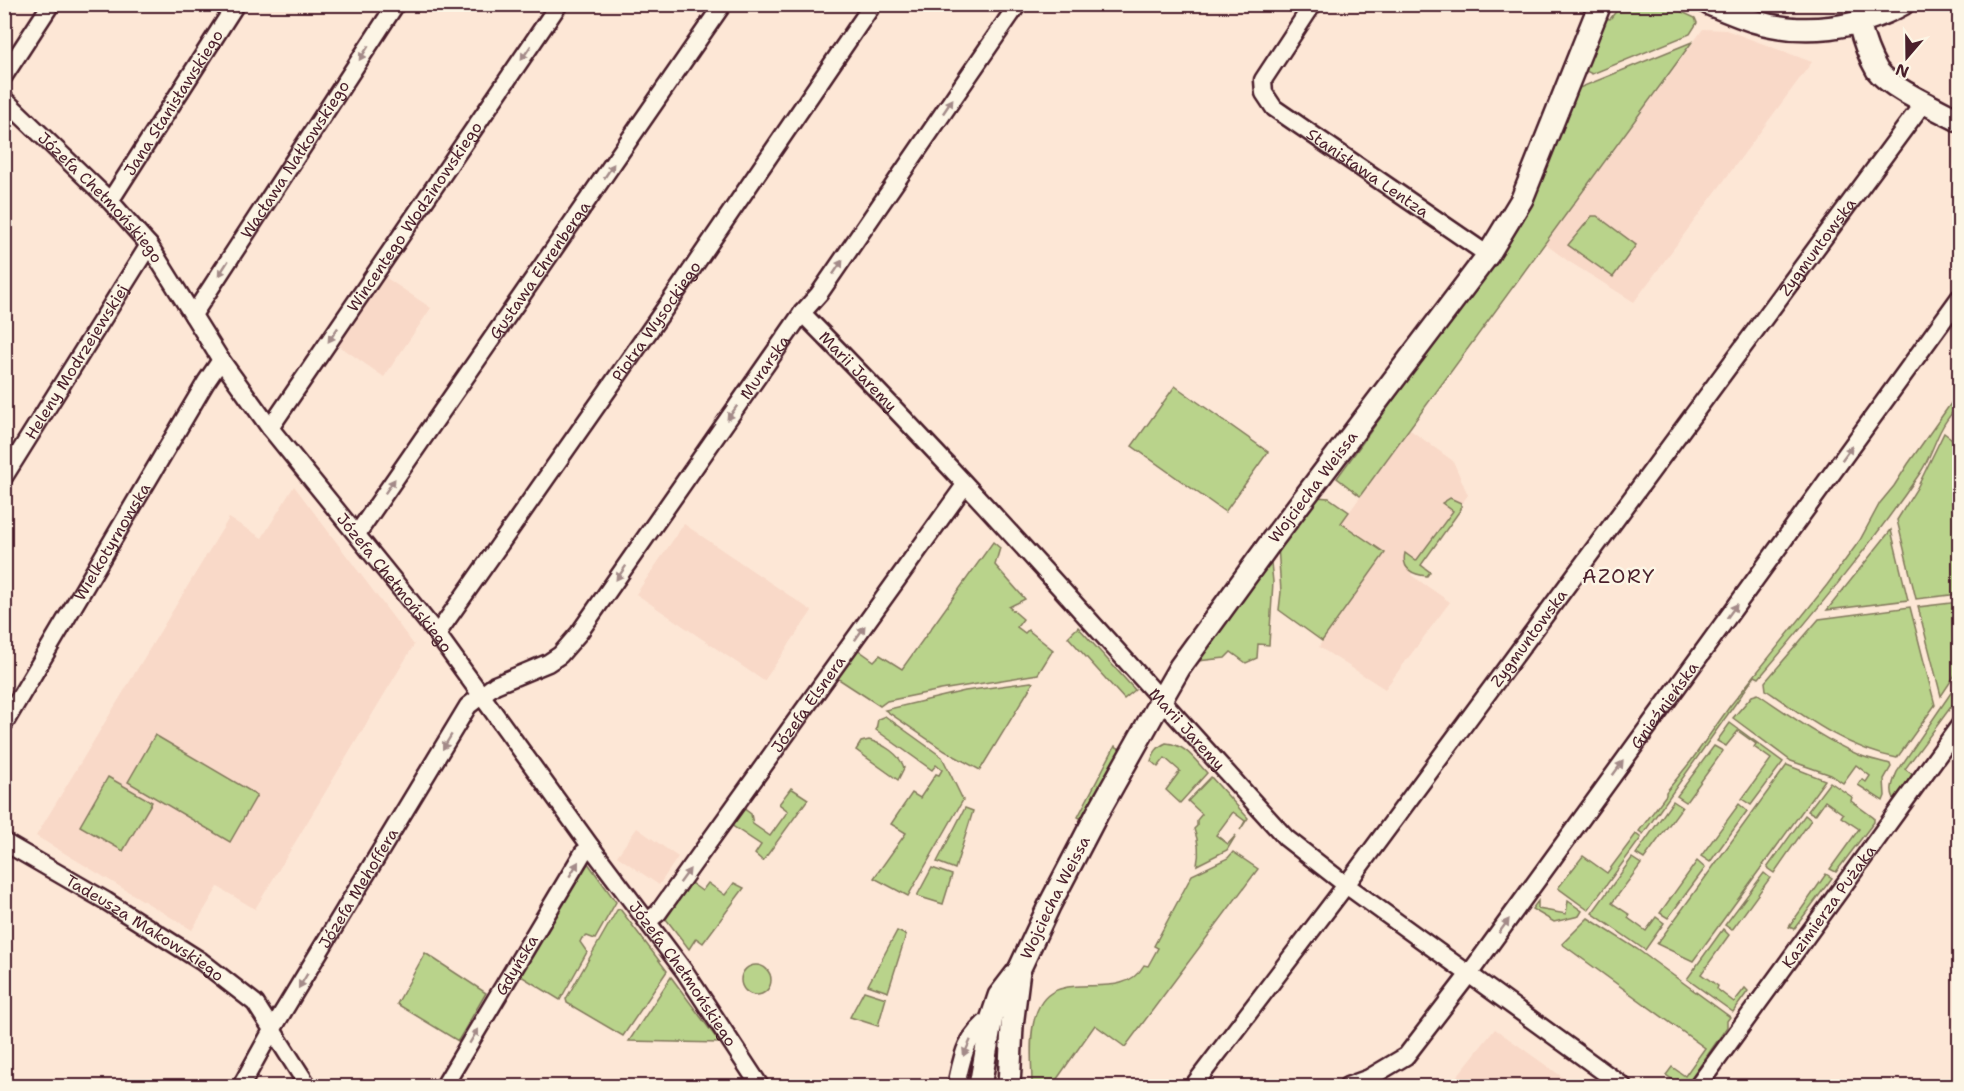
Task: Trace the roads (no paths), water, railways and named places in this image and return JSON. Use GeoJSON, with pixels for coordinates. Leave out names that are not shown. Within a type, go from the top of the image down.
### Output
{"type":"FeatureCollection","features":[{"type":"Feature","properties":{"kind":"street"},"geometry":{"type":"LineString","coordinates":[[4,76],[51,4]]}},
{"type":"Feature","properties":{"kind":"street","name":"Jana Stanisławskiego"},"geometry":{"type":"LineString","coordinates":[[110,201],[236,4]]}},
{"type":"Feature","properties":{"kind":"street","name":"Wacława Nałkowskiego"},"geometry":{"type":"LineString","coordinates":[[193,315],[396,4]]}},
{"type":"Feature","properties":{"kind":"street","name":"Wincentego Wodzinowskiego"},"geometry":{"type":"LineString","coordinates":[[270,428],[559,4]]}},
{"type":"Feature","properties":{"kind":"street","name":"Gustawa Ehrenberga"},"geometry":{"type":"LineString","coordinates":[[357,534],[723,4]]}},
{"type":"Feature","properties":{"kind":"street","name":"Piotra Wysockiego"},"geometry":{"type":"LineString","coordinates":[[437,634],[673,297],[873,4]]}},
{"type":"Feature","properties":{"kind":"street","name":"Murarska"},"geometry":{"type":"LineString","coordinates":[[481,695],[495,685],[548,663],[560,655],[579,633],[802,313],[819,294],[1018,4]]}},
{"type":"Feature","properties":{"kind":"street","name":"Stanisława Lentza"},"geometry":{"type":"LineString","coordinates":[[1313,4],[1263,80],[1264,93],[1274,108],[1488,255]]}},
{"type":"Feature","properties":{"kind":"street","name":"Wojciecha Weissa"},"geometry":{"type":"LineString","coordinates":[[980,1086],[992,1017],[1003,988],[1019,970],[1070,865],[1161,700],[1180,667],[1273,539],[1488,255],[1522,199],[1600,4]]}},
{"type":"Feature","properties":{"kind":"street"},"geometry":{"type":"LineString","coordinates":[[1709,4],[1754,21],[1784,27],[1836,28],[1859,23],[1903,4]]}},
{"type":"Feature","properties":{"kind":"street"},"geometry":{"type":"LineString","coordinates":[[1859,23],[1865,45],[1878,71],[1887,81],[1959,121]]}},
{"type":"Feature","properties":{"kind":"street","name":"Józefa Chełmońskiego"},"geometry":{"type":"LineString","coordinates":[[4,99],[110,201],[149,245],[221,360],[270,428],[437,634],[591,847],[685,972],[760,1086]]}},
{"type":"Feature","properties":{"kind":"street","name":"Zygmuntowska"},"geometry":{"type":"LineString","coordinates":[[1193,1086],[1346,885],[1924,102]]}},
{"type":"Feature","properties":{"kind":"street","name":"Heleny Modrzejewskiej"},"geometry":{"type":"LineString","coordinates":[[4,477],[149,245]]}},
{"type":"Feature","properties":{"kind":"street","name":"Gnieźnieńska"},"geometry":{"type":"LineString","coordinates":[[1347,1086],[1369,1078],[1406,1056],[1469,974],[1959,297]]}},
{"type":"Feature","properties":{"kind":"street","name":"Marii Jaremy"},"geometry":{"type":"LineString","coordinates":[[802,313],[855,366],[965,485],[1286,838],[1346,885],[1623,1086]]}},
{"type":"Feature","properties":{"kind":"street","name":"Wielkotyrnowska"},"geometry":{"type":"LineString","coordinates":[[4,723],[221,360]]}},
{"type":"Feature","properties":{"kind":"street","name":"Józefa Elsnera"},"geometry":{"type":"LineString","coordinates":[[648,921],[658,913],[672,894],[965,485]]}},
{"type":"Feature","properties":{"kind":"street","name":"Józefa Mehoffera"},"geometry":{"type":"LineString","coordinates":[[241,1086],[272,1030],[468,706],[481,695]]}},
{"type":"Feature","properties":{"kind":"street","name":"Kazimierza Pużaka"},"geometry":{"type":"LineString","coordinates":[[1698,1086],[1959,725]]}},
{"type":"Feature","properties":{"kind":"street","name":"Tadeusza Makowskiego"},"geometry":{"type":"LineString","coordinates":[[4,842],[106,901],[201,961],[255,1003],[308,1086]]}},
{"type":"Feature","properties":{"kind":"street","name":"Gdyńska"},"geometry":{"type":"LineString","coordinates":[[444,1086],[583,853],[591,847]]}},
{"type":"Feature","properties":{"kind":"street","name":"Wojciecha Weissa"},"geometry":{"type":"LineString","coordinates":[[1009,1086],[1012,1026],[1019,970]]}},
{"type":"Feature","properties":{"kind":"street"},"geometry":{"type":"LineString","coordinates":[[956,1086],[964,1052],[975,1030],[992,1017]]}},
{"type":"Feature","properties":{"kind":"district","name":"AZORY"},"geometry":{"type":"Point","coordinates":[1619,576]}}]}
